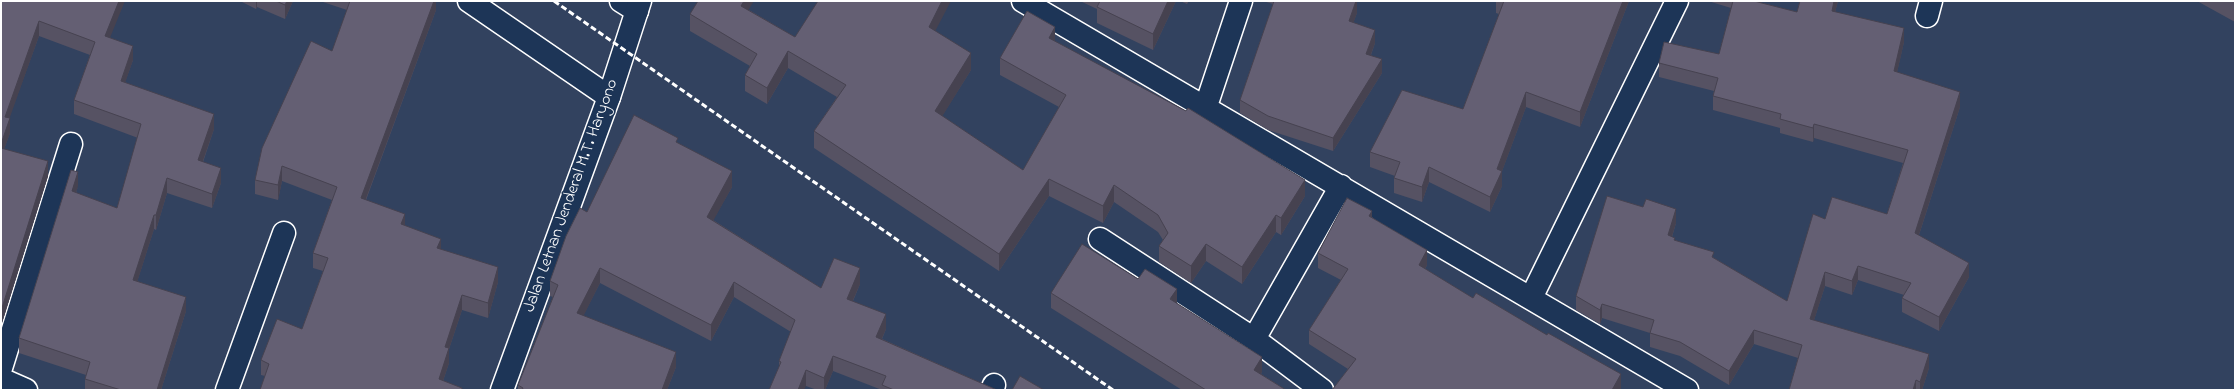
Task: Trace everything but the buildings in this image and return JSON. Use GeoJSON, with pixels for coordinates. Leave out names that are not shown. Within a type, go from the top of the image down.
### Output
{"type":"FeatureCollection","features":[{"type":"Feature","properties":{"kind":"street"},"geometry":{"type":"LineString","coordinates":[[469,1],[609,97]]}},
{"type":"Feature","properties":{"kind":"street"},"geometry":{"type":"LineString","coordinates":[[1023,1],[1052,8],[1206,106],[1687,390]]}},
{"type":"Feature","properties":{"kind":"street"},"geometry":{"type":"LineString","coordinates":[[1206,106],[1241,1]]}},
{"type":"Feature","properties":{"kind":"street"},"geometry":{"type":"LineString","coordinates":[[1531,298],[1677,1]]}},
{"type":"Feature","properties":{"kind":"street","name":"Jalan Letnan Jenderal M.T. Haryono"},"geometry":{"type":"LineString","coordinates":[[502,390],[609,97],[633,4]]}},
{"type":"Feature","properties":{"kind":"street"},"geometry":{"type":"LineString","coordinates":[[1,368],[71,144]]}},
{"type":"Feature","properties":{"kind":"street"},"geometry":{"type":"LineString","coordinates":[[1254,339],[1341,186]]}},
{"type":"Feature","properties":{"kind":"street"},"geometry":{"type":"LineString","coordinates":[[227,390],[284,233]]}},
{"type":"Feature","properties":{"kind":"street"},"geometry":{"type":"LineString","coordinates":[[1100,239],[1254,339],[1322,390]]}},
{"type":"Feature","properties":{"kind":"street"},"geometry":{"type":"LineString","coordinates":[[1,379],[26,390]]}},
{"type":"Feature","properties":{"kind":"railway"},"geometry":{"type":"LineString","coordinates":[[554,1],[1113,390]]}}]}
